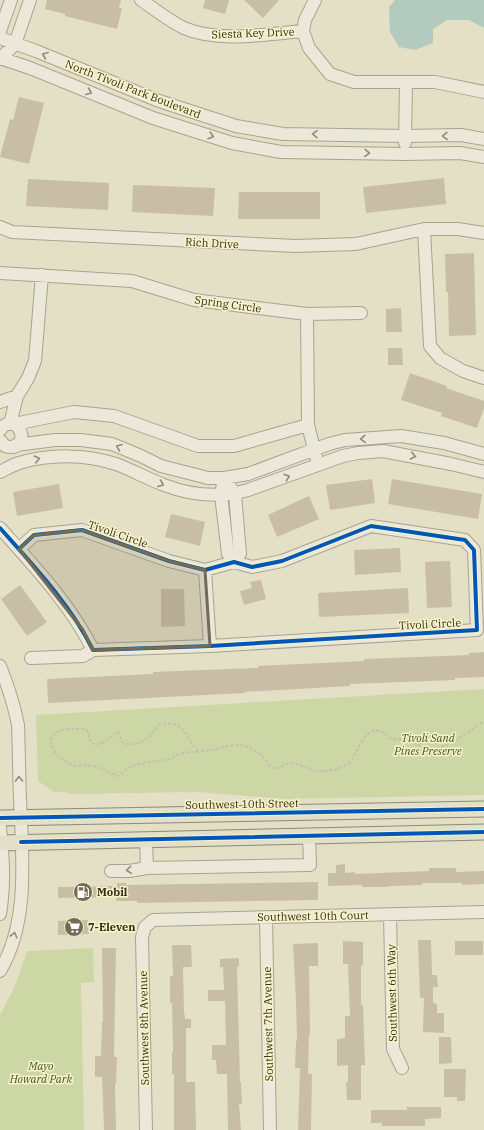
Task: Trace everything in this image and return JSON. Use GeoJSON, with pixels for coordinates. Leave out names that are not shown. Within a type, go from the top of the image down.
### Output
{"type":"FeatureCollection","features":[{"type":"Feature","properties":{"kind":"main road","name":"Southwest 10th Street"},"geometry":{"type":"LineString","coordinates":[[0,818],[484,809]]}},
{"type":"Feature","properties":{"kind":"main road"},"geometry":{"type":"LineString","coordinates":[[1,842],[484,832]]}},
{"type":"Feature","properties":{"kind":"street"},"geometry":{"type":"LineString","coordinates":[[0,30],[11,0]]}},
{"type":"Feature","properties":{"kind":"street"},"geometry":{"type":"LineString","coordinates":[[0,58],[15,44],[30,0]]}},
{"type":"Feature","properties":{"kind":"street","name":"Siesta Key Drive"},"geometry":{"type":"LineString","coordinates":[[141,0],[184,28],[208,35],[233,36],[303,31]]}},
{"type":"Feature","properties":{"kind":"street"},"geometry":{"type":"LineString","coordinates":[[315,0],[304,20],[303,31],[309,48],[330,74],[354,82],[435,82],[484,92]]}},
{"type":"Feature","properties":{"kind":"street","name":"North Tivoli Park Boulevard"},"geometry":{"type":"LineString","coordinates":[[0,38],[173,105],[236,126],[283,134],[405,136],[461,135],[484,139]]}},
{"type":"Feature","properties":{"kind":"street","name":"North Tivoli Park Boulevard"},"geometry":{"type":"LineString","coordinates":[[0,58],[30,68],[167,122],[232,143],[281,152],[405,154],[460,153],[484,157]]}},
{"type":"Feature","properties":{"kind":"street"},"geometry":{"type":"LineString","coordinates":[[405,154],[406,82]]}},
{"type":"Feature","properties":{"kind":"street"},"geometry":{"type":"LineString","coordinates":[[167,122],[173,105]]}},
{"type":"Feature","properties":{"kind":"street","name":"Rich Drive"},"geometry":{"type":"LineString","coordinates":[[0,227],[12,232],[295,246],[356,244],[424,229],[458,229],[484,233]]}},
{"type":"Feature","properties":{"kind":"street"},"geometry":{"type":"LineString","coordinates":[[424,229],[430,346],[440,358],[463,371],[484,378]]}},
{"type":"Feature","properties":{"kind":"street"},"geometry":{"type":"LineString","coordinates":[[0,232],[12,232]]}},
{"type":"Feature","properties":{"kind":"street","name":"Spring Circle"},"geometry":{"type":"LineString","coordinates":[[0,273],[132,281],[194,300],[307,314],[361,313]]}},
{"type":"Feature","properties":{"kind":"street"},"geometry":{"type":"LineString","coordinates":[[5,426],[17,396],[28,378],[35,362],[42,276]]}},
{"type":"Feature","properties":{"kind":"street"},"geometry":{"type":"LineString","coordinates":[[307,314],[308,425],[318,466]]}},
{"type":"Feature","properties":{"kind":"street"},"geometry":{"type":"LineString","coordinates":[[0,402],[17,396]]}},
{"type":"Feature","properties":{"kind":"street"},"geometry":{"type":"LineString","coordinates":[[5,426],[74,412],[114,416],[198,446],[234,446],[308,425]]}},
{"type":"Feature","properties":{"kind":"street"},"geometry":{"type":"LineString","coordinates":[[5,426],[20,429],[22,436],[20,443],[7,446]]}},
{"type":"Feature","properties":{"kind":"street"},"geometry":{"type":"LineString","coordinates":[[7,446],[55,440],[81,440],[112,444],[161,466],[208,478],[224,478],[248,474],[314,449],[345,440],[401,436],[444,443],[484,454]]}},
{"type":"Feature","properties":{"kind":"street"},"geometry":{"type":"LineString","coordinates":[[7,446],[18,463]]}},
{"type":"Feature","properties":{"kind":"street"},"geometry":{"type":"LineString","coordinates":[[0,472],[18,463],[40,458],[65,455],[115,464],[165,485],[195,494],[221,495],[235,494],[343,456],[358,453],[383,451],[484,472]]}},
{"type":"Feature","properties":{"kind":"street"},"geometry":{"type":"LineString","coordinates":[[224,478],[235,494],[240,554],[234,562],[228,554],[221,495],[224,478]]}},
{"type":"Feature","properties":{"kind":"street","name":"Tivoli Circle"},"geometry":{"type":"LineString","coordinates":[[19,549],[34,535],[82,530],[169,561],[205,570],[234,562],[252,567],[282,561],[371,526],[465,540],[474,550],[480,630],[210,646],[93,650],[83,656],[31,658]]}},
{"type":"Feature","properties":{"kind":"street"},"geometry":{"type":"LineString","coordinates":[[0,528],[42,576],[83,630],[93,650]]}},
{"type":"Feature","properties":{"kind":"street"},"geometry":{"type":"LineString","coordinates":[[205,570],[210,646]]}},
{"type":"Feature","properties":{"kind":"street"},"geometry":{"type":"LineString","coordinates":[[0,666],[10,688],[18,725],[21,818],[21,888],[17,924],[8,957],[0,971]]}},
{"type":"Feature","properties":{"kind":"street"},"geometry":{"type":"LineString","coordinates":[[0,827],[4,876],[0,914]]}},
{"type":"Feature","properties":{"kind":"street"},"geometry":{"type":"LineString","coordinates":[[111,871],[129,871],[147,868],[310,864],[309,836]]}},
{"type":"Feature","properties":{"kind":"street"},"geometry":{"type":"LineString","coordinates":[[146,840],[147,868]]}},
{"type":"Feature","properties":{"kind":"street","name":"Southwest 10th Court"},"geometry":{"type":"LineString","coordinates":[[144,927],[153,920],[484,912]]}},
{"type":"Feature","properties":{"kind":"street","name":"Southwest 6th Way"},"geometry":{"type":"LineString","coordinates":[[390,915],[393,1049],[402,1068]]}},
{"type":"Feature","properties":{"kind":"street","name":"Southwest 7th Avenue"},"geometry":{"type":"LineString","coordinates":[[266,917],[270,1130]]}},
{"type":"Feature","properties":{"kind":"street","name":"Southwest 8th Avenue"},"geometry":{"type":"LineString","coordinates":[[144,927],[142,937],[146,1130]]}},
{"type":"Feature","properties":{"kind":"path"},"geometry":{"type":"LineString","coordinates":[[198,751],[192,745],[182,727],[175,723],[160,724],[149,738],[130,745],[121,742],[118,732],[104,742],[94,745],[91,743],[88,732],[85,730],[66,729],[57,731],[52,736],[50,741],[56,753],[73,766],[86,765],[97,767],[118,776],[128,768],[150,762],[171,759],[177,755],[240,745],[248,747],[261,754],[270,767],[279,768],[288,763],[292,763],[318,771],[326,771],[348,764],[367,734],[376,730],[381,731],[391,739],[405,739],[428,750],[438,748],[462,737],[484,721]]}},
{"type":"Feature","properties":{"kind":"highlighted area"},"geometry":{"type":"Polygon","coordinates":[[[82,530],[169,561],[205,570],[210,646],[93,650],[83,630],[19,549],[34,535],[82,530]]]}},
{"type":"Feature","properties":{"kind":"green space","name":"Tivoli Sand Pines Preserve"},"geometry":{"type":"Polygon","coordinates":[[[484,689],[484,795],[286,799],[197,792],[69,794],[67,792],[54,792],[38,781],[36,715],[484,689]]]}},
{"type":"Feature","properties":{"kind":"green space","name":"Mayo Howard Park"},"geometry":{"type":"Polygon","coordinates":[[[93,948],[94,982],[81,983],[84,1130],[0,1130],[0,1015],[12,992],[27,951],[93,948]]]}},
{"type":"Feature","properties":{"kind":"shaded area"},"geometry":{"type":"Polygon","coordinates":[[[395,0],[484,0],[484,28],[469,20],[447,20],[433,29],[433,43],[415,50],[399,47],[390,32],[389,7],[395,0]]]}},
{"type":"Feature","properties":{"kind":"building"},"geometry":{"type":"Polygon","coordinates":[[[47,0],[121,0],[119,8],[122,8],[117,29],[65,16],[65,14],[45,9],[47,0]]]}},
{"type":"Feature","properties":{"kind":"building"},"geometry":{"type":"Polygon","coordinates":[[[205,0],[229,0],[225,14],[203,8],[205,0]]]}},
{"type":"Feature","properties":{"kind":"building"},"geometry":{"type":"Polygon","coordinates":[[[244,0],[279,0],[263,18],[244,0]]]}},
{"type":"Feature","properties":{"kind":"building"},"geometry":{"type":"Polygon","coordinates":[[[19,97],[44,103],[29,164],[0,157],[10,119],[13,120],[19,97]]]}},
{"type":"Feature","properties":{"kind":"building"},"geometry":{"type":"Polygon","coordinates":[[[444,178],[446,204],[366,213],[363,187],[444,178]]]}},
{"type":"Feature","properties":{"kind":"building"},"geometry":{"type":"Polygon","coordinates":[[[28,179],[109,183],[108,210],[26,206],[28,179]]]}},
{"type":"Feature","properties":{"kind":"building"},"geometry":{"type":"Polygon","coordinates":[[[133,185],[215,188],[213,216],[132,212],[133,185]]]}},
{"type":"Feature","properties":{"kind":"building"},"geometry":{"type":"Polygon","coordinates":[[[239,192],[320,192],[320,219],[238,219],[239,192]]]}},
{"type":"Feature","properties":{"kind":"building"},"geometry":{"type":"Polygon","coordinates":[[[474,253],[476,335],[449,336],[445,254],[474,253]]]}},
{"type":"Feature","properties":{"kind":"building"},"geometry":{"type":"Polygon","coordinates":[[[401,308],[402,332],[386,332],[386,309],[401,308]]]}},
{"type":"Feature","properties":{"kind":"building"},"geometry":{"type":"Polygon","coordinates":[[[388,348],[402,348],[403,365],[388,365],[388,348]]]}},
{"type":"Feature","properties":{"kind":"building"},"geometry":{"type":"Polygon","coordinates":[[[410,373],[447,386],[446,388],[484,401],[484,408],[477,428],[441,416],[442,413],[401,400],[410,373]]]}},
{"type":"Feature","properties":{"kind":"building"},"geometry":{"type":"Polygon","coordinates":[[[372,479],[375,503],[330,510],[326,485],[372,479]]]}},
{"type":"Feature","properties":{"kind":"building"},"geometry":{"type":"Polygon","coordinates":[[[392,479],[482,494],[478,519],[388,504],[392,479]]]}},
{"type":"Feature","properties":{"kind":"building"},"geometry":{"type":"Polygon","coordinates":[[[59,484],[63,508],[17,516],[13,492],[59,484]]]}},
{"type":"Feature","properties":{"kind":"building"},"geometry":{"type":"Polygon","coordinates":[[[309,496],[319,519],[277,537],[268,515],[309,496]]]}},
{"type":"Feature","properties":{"kind":"building"},"geometry":{"type":"Polygon","coordinates":[[[171,514],[205,522],[200,546],[165,537],[171,514]]]}},
{"type":"Feature","properties":{"kind":"building"},"geometry":{"type":"Polygon","coordinates":[[[400,548],[401,572],[355,575],[354,550],[400,548]]]}},
{"type":"Feature","properties":{"kind":"building"},"geometry":{"type":"Polygon","coordinates":[[[450,561],[452,607],[427,608],[425,562],[450,561]]]}},
{"type":"Feature","properties":{"kind":"building"},"geometry":{"type":"Polygon","coordinates":[[[261,580],[266,599],[244,605],[240,591],[252,588],[250,582],[261,580]]]}},
{"type":"Feature","properties":{"kind":"building"},"geometry":{"type":"Polygon","coordinates":[[[20,585],[47,622],[27,636],[1,599],[20,585]]]}},
{"type":"Feature","properties":{"kind":"building"},"geometry":{"type":"Polygon","coordinates":[[[408,588],[409,613],[319,617],[318,593],[408,588]]]}},
{"type":"Feature","properties":{"kind":"building"},"geometry":{"type":"Polygon","coordinates":[[[161,589],[184,589],[185,626],[161,627],[161,589]]]}},
{"type":"Feature","properties":{"kind":"building"},"geometry":{"type":"Polygon","coordinates":[[[484,652],[484,677],[455,678],[455,680],[350,684],[350,686],[244,692],[245,693],[48,703],[47,679],[153,674],[153,672],[258,668],[258,666],[364,661],[364,659],[469,655],[469,653],[484,652]]]}},
{"type":"Feature","properties":{"kind":"building"},"geometry":{"type":"Polygon","coordinates":[[[345,864],[345,873],[355,872],[355,874],[429,871],[429,868],[456,868],[456,872],[484,871],[484,884],[462,885],[462,883],[422,883],[422,885],[389,887],[362,887],[362,885],[328,886],[328,873],[336,873],[336,865],[345,864]]]}},
{"type":"Feature","properties":{"kind":"building"},"geometry":{"type":"Polygon","coordinates":[[[318,882],[318,900],[137,903],[137,901],[116,901],[116,897],[58,898],[58,887],[117,886],[117,883],[126,883],[126,885],[318,882]]]}},
{"type":"Feature","properties":{"kind":"building"},"geometry":{"type":"Polygon","coordinates":[[[88,920],[89,934],[58,935],[58,921],[88,920]]]}},
{"type":"Feature","properties":{"kind":"building"},"geometry":{"type":"Polygon","coordinates":[[[418,940],[431,940],[432,975],[437,975],[438,987],[433,987],[433,1003],[437,1004],[437,1013],[444,1013],[444,1033],[423,1032],[424,998],[420,998],[418,940]]]}},
{"type":"Feature","properties":{"kind":"building"},"geometry":{"type":"Polygon","coordinates":[[[343,941],[363,942],[363,965],[361,965],[361,1005],[363,1005],[365,1065],[361,1065],[361,1100],[347,1100],[346,1082],[348,1082],[348,1065],[337,1066],[337,1039],[345,1038],[345,1016],[350,1016],[348,964],[343,964],[343,941]]]}},
{"type":"Feature","properties":{"kind":"building"},"geometry":{"type":"Polygon","coordinates":[[[455,941],[483,941],[483,955],[455,955],[455,941]]]}},
{"type":"Feature","properties":{"kind":"building"},"geometry":{"type":"Polygon","coordinates":[[[318,943],[318,966],[309,966],[310,1034],[308,1074],[312,1074],[311,1130],[298,1130],[300,1068],[295,1068],[297,1041],[293,944],[318,943]]]}},
{"type":"Feature","properties":{"kind":"building"},"geometry":{"type":"Polygon","coordinates":[[[172,945],[191,945],[192,967],[183,967],[184,1011],[185,1019],[191,1019],[191,1028],[186,1028],[186,1082],[195,1082],[196,1130],[174,1130],[172,1003],[170,1003],[170,976],[173,976],[172,945]]]}},
{"type":"Feature","properties":{"kind":"building"},"geometry":{"type":"Polygon","coordinates":[[[102,948],[116,948],[114,1057],[117,1057],[115,1084],[116,1130],[104,1130],[102,1077],[95,1077],[95,1056],[101,1056],[103,1022],[102,948]]]}},
{"type":"Feature","properties":{"kind":"building"},"geometry":{"type":"Polygon","coordinates":[[[239,958],[239,966],[237,967],[242,1104],[239,1104],[241,1130],[228,1130],[227,1074],[217,1074],[216,1060],[212,1060],[212,1045],[226,1045],[225,1001],[208,1001],[208,990],[224,990],[223,967],[220,967],[220,959],[239,958]]]}},
{"type":"Feature","properties":{"kind":"building"},"geometry":{"type":"Polygon","coordinates":[[[439,1037],[451,1037],[452,1063],[439,1064],[439,1037]]]}},
{"type":"Feature","properties":{"kind":"building"},"geometry":{"type":"Polygon","coordinates":[[[444,1069],[466,1069],[465,1101],[457,1101],[457,1097],[444,1097],[444,1069]]]}},
{"type":"Feature","properties":{"kind":"building"},"geometry":{"type":"Polygon","coordinates":[[[407,1107],[441,1107],[441,1118],[425,1119],[425,1126],[382,1126],[382,1123],[371,1123],[371,1110],[407,1110],[407,1107]]]}},
{"type":"Feature","properties":{"kind":"cycle path"},"geometry":{"type":"LineString","coordinates":[[0,528],[63,601],[84,633],[93,650],[210,646],[477,630],[474,550],[465,540],[371,526],[282,561],[252,567],[234,562],[205,570],[169,561],[82,530],[34,535],[19,549]]}},
{"type":"Feature","properties":{"kind":"cycle path"},"geometry":{"type":"LineString","coordinates":[[0,818],[484,809]]}},
{"type":"Feature","properties":{"kind":"cycle path"},"geometry":{"type":"LineString","coordinates":[[21,842],[484,832]]}},
{"type":"Feature","properties":{"kind":"place","name":"Mobil"},"geometry":{"type":"Point","coordinates":[83,892]}},
{"type":"Feature","properties":{"kind":"place","name":"7-Eleven"},"geometry":{"type":"Point","coordinates":[74,927]}}]}
